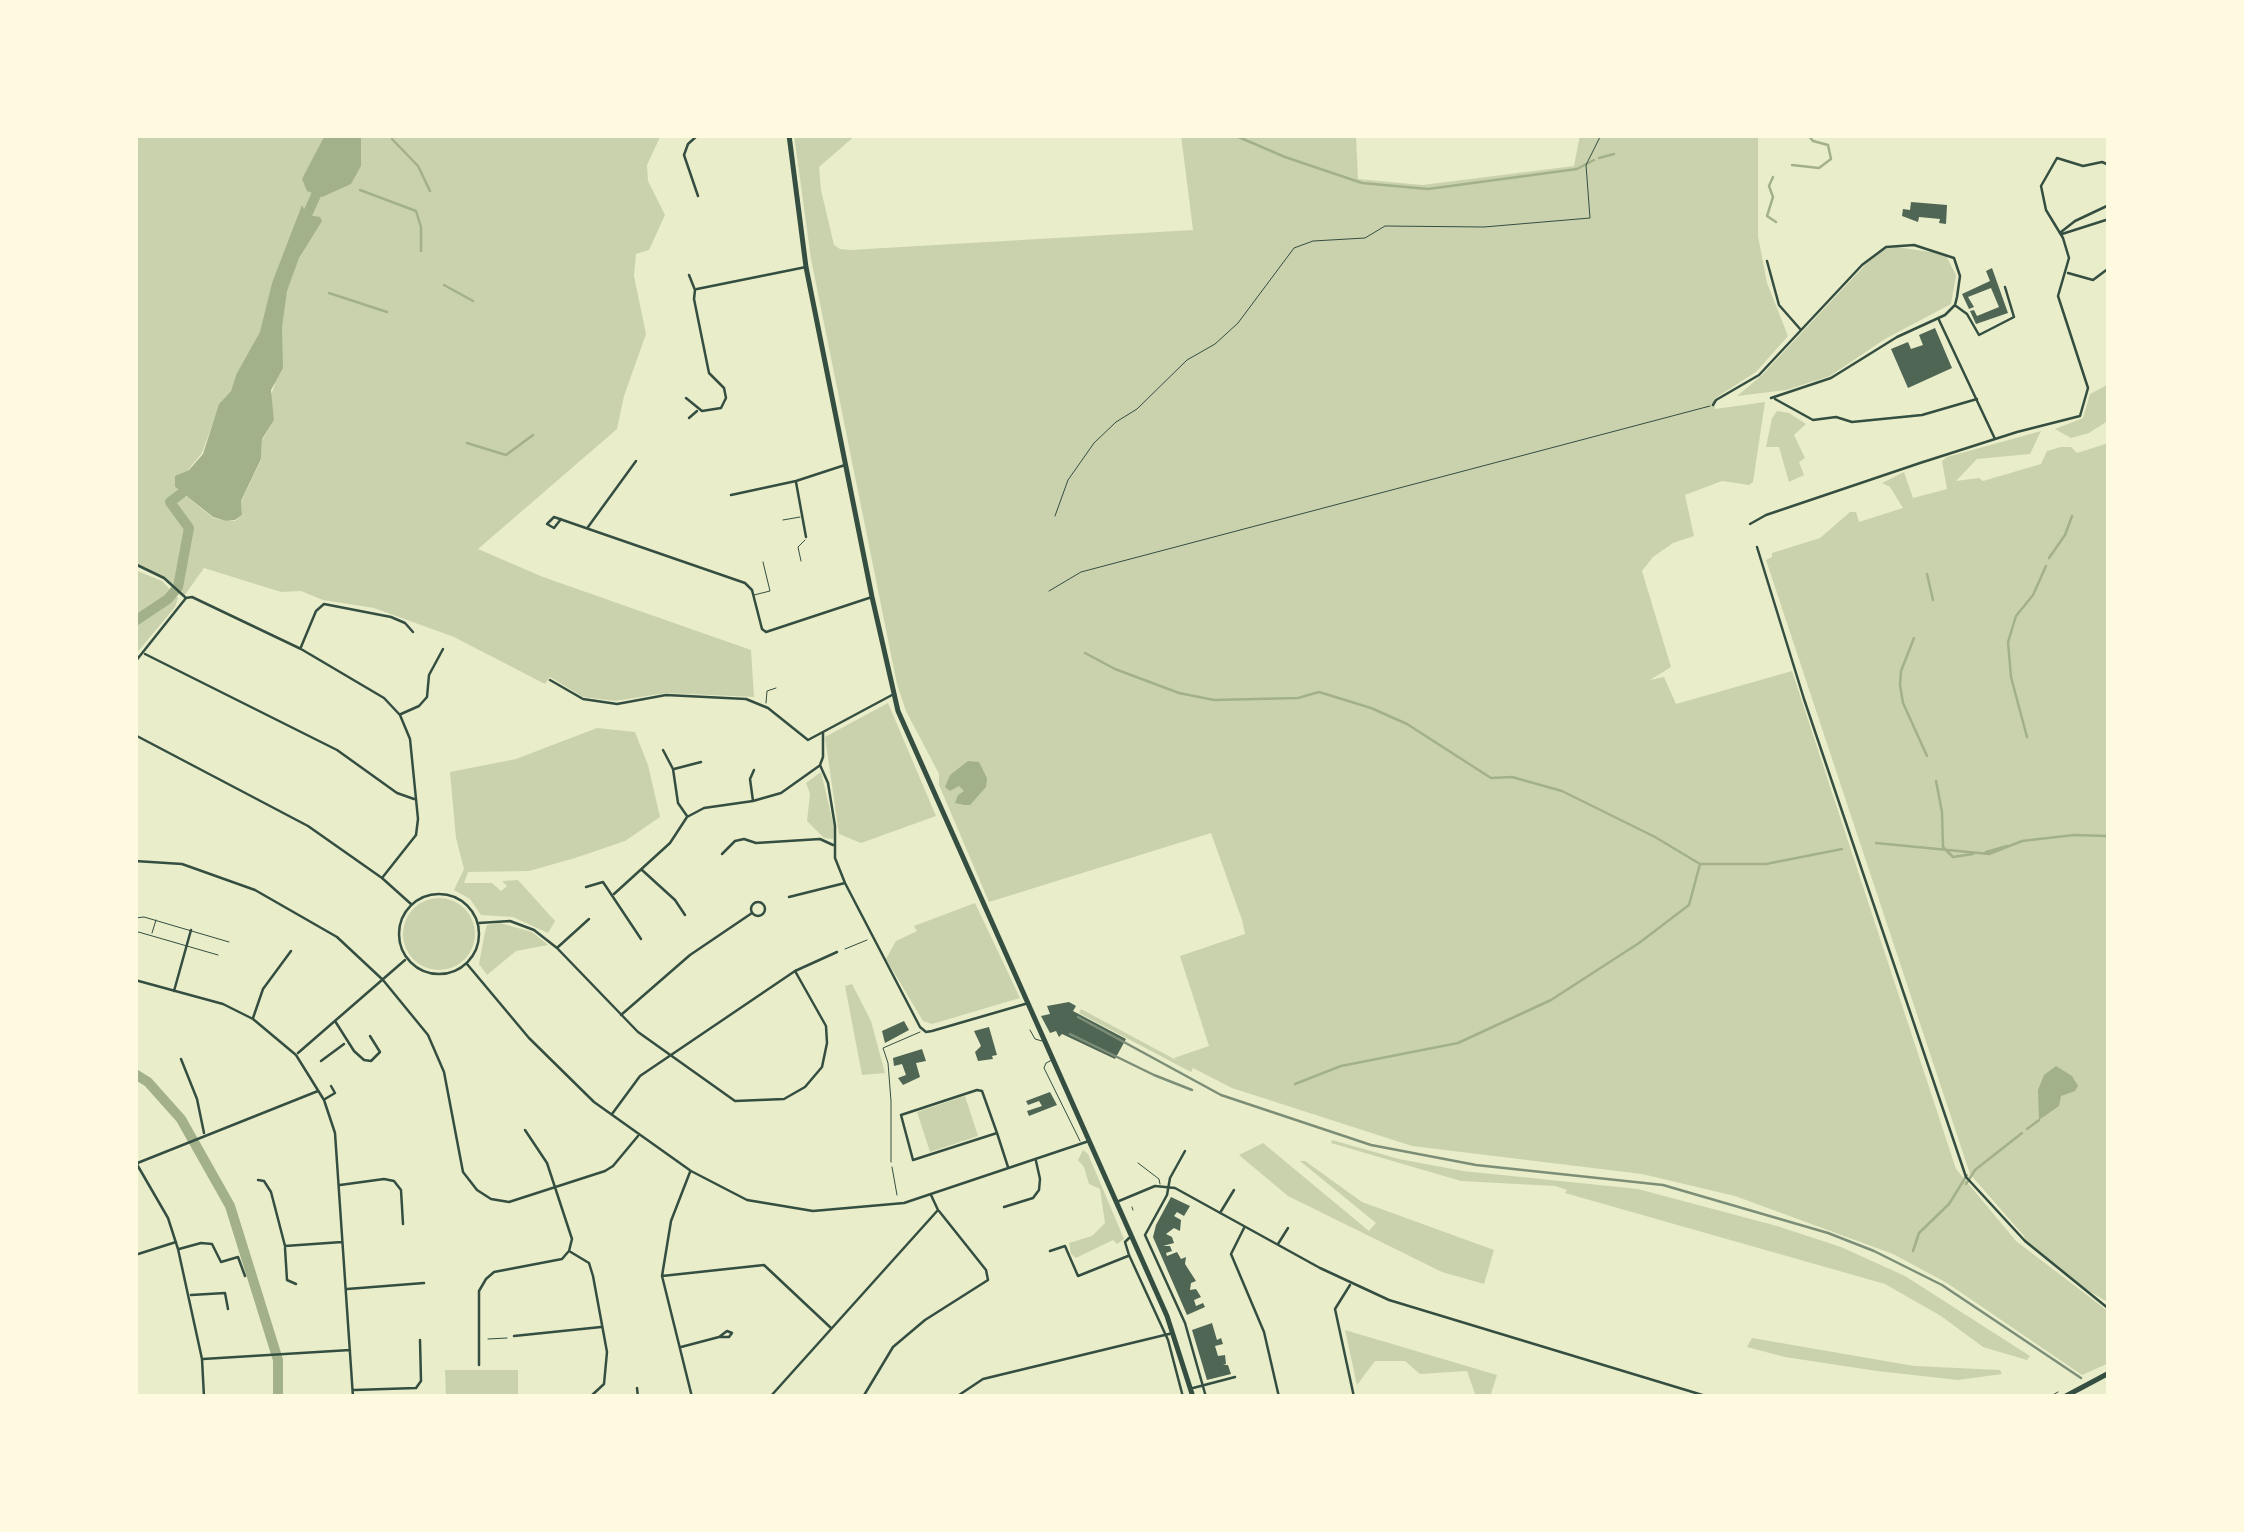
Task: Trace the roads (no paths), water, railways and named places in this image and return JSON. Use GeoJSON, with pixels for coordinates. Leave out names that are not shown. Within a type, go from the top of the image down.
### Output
{"type":"FeatureCollection","features":[{"type":"Feature","properties":{"kind":"main road"},"geometry":{"type":"LineString","coordinates":[[790,135],[806,267],[894,694],[905,728],[1132,1236],[1193,1397]]}},
{"type":"Feature","properties":{"kind":"main road"},"geometry":{"type":"LineString","coordinates":[[2064,1397],[2109,1373]]}},
{"type":"Feature","properties":{"kind":"street"},"geometry":{"type":"LineString","coordinates":[[698,135],[688,144],[684,155],[698,196]]}},
{"type":"Feature","properties":{"kind":"street"},"geometry":{"type":"LineString","coordinates":[[1750,524],[1766,515],[1994,440],[2080,416],[2088,388],[2058,296],[2069,258],[2061,234],[2046,210],[2041,186],[2054,161],[2060,158],[2083,166],[2102,162],[2109,165]]}},
{"type":"Feature","properties":{"kind":"street"},"geometry":{"type":"LineString","coordinates":[[2061,234],[2076,220],[2109,205]]}},
{"type":"Feature","properties":{"kind":"street"},"geometry":{"type":"LineString","coordinates":[[2061,234],[2109,218]]}},
{"type":"Feature","properties":{"kind":"street"},"geometry":{"type":"LineString","coordinates":[[1713,405],[1759,375],[1862,266],[1886,247],[1914,246],[1951,255],[1960,276],[1955,305],[1938,319],[1889,342],[1831,378],[1772,398],[1813,420],[1836,417],[1852,422],[1922,415],[1977,398]]}},
{"type":"Feature","properties":{"kind":"street"},"geometry":{"type":"LineString","coordinates":[[1767,261],[1779,305],[1802,331]]}},
{"type":"Feature","properties":{"kind":"street"},"geometry":{"type":"LineString","coordinates":[[696,290],[806,267]]}},
{"type":"Feature","properties":{"kind":"street"},"geometry":{"type":"LineString","coordinates":[[2066,272],[2093,280],[2109,268]]}},
{"type":"Feature","properties":{"kind":"street"},"geometry":{"type":"LineString","coordinates":[[689,275],[696,290],[694,300],[709,373],[724,388],[726,398],[721,408],[698,410],[690,418]]}},
{"type":"Feature","properties":{"kind":"street"},"geometry":{"type":"LineString","coordinates":[[1955,305],[1967,314],[1979,335],[2014,317],[2004,287]]}},
{"type":"Feature","properties":{"kind":"street"},"geometry":{"type":"LineString","coordinates":[[1938,319],[1994,440]]}},
{"type":"Feature","properties":{"kind":"street"},"geometry":{"type":"LineString","coordinates":[[686,398],[698,410]]}},
{"type":"Feature","properties":{"kind":"street"},"geometry":{"type":"LineString","coordinates":[[587,528],[636,461]]}},
{"type":"Feature","properties":{"kind":"street"},"geometry":{"type":"LineString","coordinates":[[731,495],[846,465]]}},
{"type":"Feature","properties":{"kind":"street"},"geometry":{"type":"LineString","coordinates":[[796,481],[806,537]]}},
{"type":"Feature","properties":{"kind":"street"},"geometry":{"type":"LineString","coordinates":[[561,520],[745,582],[754,595],[762,628],[770,632],[872,597]]}},
{"type":"Feature","properties":{"kind":"street"},"geometry":{"type":"LineString","coordinates":[[1757,547],[1810,718],[1966,1177],[2024,1242],[2109,1309]]}},
{"type":"Feature","properties":{"kind":"street"},"geometry":{"type":"LineString","coordinates":[[135,564],[152,571],[189,598],[301,649],[384,698],[400,715],[410,739],[418,820],[416,835],[382,878]]}},
{"type":"Feature","properties":{"kind":"street"},"geometry":{"type":"LineString","coordinates":[[135,662],[189,598]]}},
{"type":"Feature","properties":{"kind":"street"},"geometry":{"type":"LineString","coordinates":[[301,649],[316,611],[324,604],[391,617],[412,632]]}},
{"type":"Feature","properties":{"kind":"street"},"geometry":{"type":"LineString","coordinates":[[400,715],[427,698],[430,676],[443,649]]}},
{"type":"Feature","properties":{"kind":"street"},"geometry":{"type":"LineString","coordinates":[[143,653],[337,750],[398,793],[416,800]]}},
{"type":"Feature","properties":{"kind":"street"},"geometry":{"type":"LineString","coordinates":[[550,680],[583,699],[617,704],[666,695],[746,700],[766,706],[804,738],[823,733],[894,694]]}},
{"type":"Feature","properties":{"kind":"street"},"geometry":{"type":"LineString","coordinates":[[614,894],[670,843],[688,817],[704,808],[780,793],[820,765],[823,733]]}},
{"type":"Feature","properties":{"kind":"street"},"geometry":{"type":"LineString","coordinates":[[135,735],[308,826],[382,878],[410,904]]}},
{"type":"Feature","properties":{"kind":"street"},"geometry":{"type":"LineString","coordinates":[[663,750],[673,770],[678,802],[688,817]]}},
{"type":"Feature","properties":{"kind":"street"},"geometry":{"type":"LineString","coordinates":[[673,770],[702,762]]}},
{"type":"Feature","properties":{"kind":"street"},"geometry":{"type":"LineString","coordinates":[[820,765],[828,783],[835,858],[844,883],[922,1030],[932,1031],[1028,1002]]}},
{"type":"Feature","properties":{"kind":"street"},"geometry":{"type":"LineString","coordinates":[[753,801],[750,779],[754,770]]}},
{"type":"Feature","properties":{"kind":"street"},"geometry":{"type":"LineString","coordinates":[[722,854],[736,840],[744,839],[756,842],[807,838],[835,845]]}},
{"type":"Feature","properties":{"kind":"street"},"geometry":{"type":"LineString","coordinates":[[135,861],[182,864],[255,890],[337,937],[383,980],[428,1035],[444,1072],[464,1172],[477,1190],[490,1199],[509,1202],[613,1166],[638,1134]]}},
{"type":"Feature","properties":{"kind":"street"},"geometry":{"type":"LineString","coordinates":[[640,869],[675,900],[685,916]]}},
{"type":"Feature","properties":{"kind":"street"},"geometry":{"type":"LineString","coordinates":[[586,887],[603,882],[640,939]]}},
{"type":"Feature","properties":{"kind":"street"},"geometry":{"type":"LineString","coordinates":[[789,896],[844,883]]}},
{"type":"Feature","properties":{"kind":"street"},"geometry":{"type":"LineString","coordinates":[[443,894],[461,900],[479,923],[478,945],[467,964],[453,972],[434,975],[406,959],[399,944],[398,928],[410,904],[427,895],[443,894]]}},
{"type":"Feature","properties":{"kind":"street"},"geometry":{"type":"LineString","coordinates":[[620,1016],[690,955],[752,913]]}},
{"type":"Feature","properties":{"kind":"street"},"geometry":{"type":"LineString","coordinates":[[557,948],[589,919]]}},
{"type":"Feature","properties":{"kind":"street"},"geometry":{"type":"LineString","coordinates":[[479,923],[510,922],[534,930],[557,948],[620,1016],[670,1057],[736,1101],[784,1099],[805,1087],[822,1067],[826,1026],[795,971]]}},
{"type":"Feature","properties":{"kind":"street"},"geometry":{"type":"LineString","coordinates":[[174,990],[191,930]]}},
{"type":"Feature","properties":{"kind":"street"},"geometry":{"type":"LineString","coordinates":[[253,1019],[264,988],[290,951]]}},
{"type":"Feature","properties":{"kind":"street"},"geometry":{"type":"LineString","coordinates":[[612,1116],[640,1076],[795,971],[838,952]]}},
{"type":"Feature","properties":{"kind":"street"},"geometry":{"type":"LineString","coordinates":[[296,1055],[406,959]]}},
{"type":"Feature","properties":{"kind":"street"},"geometry":{"type":"LineString","coordinates":[[467,964],[528,1038],[612,1116],[691,1171],[736,1196],[780,1208],[813,1211],[904,1203],[1090,1141]]}},
{"type":"Feature","properties":{"kind":"street"},"geometry":{"type":"LineString","coordinates":[[135,980],[222,1004],[253,1019],[296,1055],[324,1100],[335,1133],[353,1397]]}},
{"type":"Feature","properties":{"kind":"street"},"geometry":{"type":"LineString","coordinates":[[334,1020],[347,1042],[364,1060],[371,1061],[380,1052],[370,1036]]}},
{"type":"Feature","properties":{"kind":"street"},"geometry":{"type":"LineString","coordinates":[[321,1060],[347,1042]]}},
{"type":"Feature","properties":{"kind":"street"},"geometry":{"type":"LineString","coordinates":[[181,1058],[197,1099],[205,1136]]}},
{"type":"Feature","properties":{"kind":"street"},"geometry":{"type":"LineString","coordinates":[[324,1100],[335,1093],[330,1086]]}},
{"type":"Feature","properties":{"kind":"street"},"geometry":{"type":"LineString","coordinates":[[204,1397],[202,1359],[176,1242],[168,1218],[136,1163],[318,1091]]}},
{"type":"Feature","properties":{"kind":"street"},"geometry":{"type":"LineString","coordinates":[[997,1133],[914,1160],[900,1119],[904,1113],[982,1091],[997,1133],[1009,1168]]}},
{"type":"Feature","properties":{"kind":"street"},"geometry":{"type":"LineString","coordinates":[[479,1364],[479,1291],[486,1279],[494,1272],[562,1259],[572,1239],[547,1164],[525,1130]]}},
{"type":"Feature","properties":{"kind":"street"},"geometry":{"type":"LineString","coordinates":[[1186,1151],[1146,1235],[1190,1335],[1206,1397]]}},
{"type":"Feature","properties":{"kind":"street"},"geometry":{"type":"LineString","coordinates":[[1004,1207],[1033,1198],[1039,1190],[1036,1160]]}},
{"type":"Feature","properties":{"kind":"street"},"geometry":{"type":"LineString","coordinates":[[691,1171],[672,1221],[662,1276],[692,1397]]}},
{"type":"Feature","properties":{"kind":"street"},"geometry":{"type":"LineString","coordinates":[[258,1180],[264,1181],[271,1192],[284,1246],[287,1280],[296,1284]]}},
{"type":"Feature","properties":{"kind":"street"},"geometry":{"type":"LineString","coordinates":[[338,1185],[394,1181],[401,1190],[403,1224]]}},
{"type":"Feature","properties":{"kind":"street"},"geometry":{"type":"LineString","coordinates":[[1117,1202],[1168,1186],[1350,1283],[1420,1310],[1709,1397]]}},
{"type":"Feature","properties":{"kind":"street"},"geometry":{"type":"LineString","coordinates":[[1220,1214],[1234,1190]]}},
{"type":"Feature","properties":{"kind":"street"},"geometry":{"type":"LineString","coordinates":[[863,1397],[893,1347],[925,1320],[988,1280],[986,1270],[930,1195]]}},
{"type":"Feature","properties":{"kind":"street"},"geometry":{"type":"LineString","coordinates":[[770,1397],[938,1210]]}},
{"type":"Feature","properties":{"kind":"street"},"geometry":{"type":"LineString","coordinates":[[1244,1227],[1231,1254],[1264,1332],[1279,1397]]}},
{"type":"Feature","properties":{"kind":"street"},"geometry":{"type":"LineString","coordinates":[[1278,1245],[1288,1228]]}},
{"type":"Feature","properties":{"kind":"street"},"geometry":{"type":"LineString","coordinates":[[1132,1236],[1125,1242],[1129,1256],[1172,1336],[1183,1397]]}},
{"type":"Feature","properties":{"kind":"street"},"geometry":{"type":"LineString","coordinates":[[135,1255],[176,1242]]}},
{"type":"Feature","properties":{"kind":"street"},"geometry":{"type":"LineString","coordinates":[[284,1246],[343,1242]]}},
{"type":"Feature","properties":{"kind":"street"},"geometry":{"type":"LineString","coordinates":[[178,1249],[212,1244],[221,1262],[238,1257],[245,1276]]}},
{"type":"Feature","properties":{"kind":"street"},"geometry":{"type":"LineString","coordinates":[[1050,1250],[1066,1246],[1078,1276],[1129,1256]]}},
{"type":"Feature","properties":{"kind":"street"},"geometry":{"type":"LineString","coordinates":[[569,1251],[589,1263],[603,1327],[604,1384],[590,1397]]}},
{"type":"Feature","properties":{"kind":"street"},"geometry":{"type":"LineString","coordinates":[[662,1276],[764,1265],[832,1329]]}},
{"type":"Feature","properties":{"kind":"street"},"geometry":{"type":"LineString","coordinates":[[346,1289],[424,1283]]}},
{"type":"Feature","properties":{"kind":"street"},"geometry":{"type":"LineString","coordinates":[[1350,1283],[1335,1310],[1354,1397]]}},
{"type":"Feature","properties":{"kind":"street"},"geometry":{"type":"LineString","coordinates":[[189,1296],[225,1292],[228,1309]]}},
{"type":"Feature","properties":{"kind":"street"},"geometry":{"type":"LineString","coordinates":[[514,1336],[603,1327]]}},
{"type":"Feature","properties":{"kind":"street"},"geometry":{"type":"LineString","coordinates":[[956,1397],[983,1379],[1190,1335]]}},
{"type":"Feature","properties":{"kind":"street"},"geometry":{"type":"LineString","coordinates":[[679,1348],[719,1337]]}},
{"type":"Feature","properties":{"kind":"street"},"geometry":{"type":"LineString","coordinates":[[352,1390],[416,1388],[421,1381],[420,1340]]}},
{"type":"Feature","properties":{"kind":"street"},"geometry":{"type":"LineString","coordinates":[[202,1359],[350,1350]]}},
{"type":"Feature","properties":{"kind":"street"},"geometry":{"type":"LineString","coordinates":[[1191,1389],[1235,1377]]}},
{"type":"Feature","properties":{"kind":"street"},"geometry":{"type":"LineString","coordinates":[[637,1388],[638,1397]]}},
{"type":"Feature","properties":{"kind":"street"},"geometry":{"type":"LineString","coordinates":[[599,1392],[604,1397]]}},
{"type":"Feature","properties":{"kind":"lane"},"geometry":{"type":"LineString","coordinates":[[1049,591],[1081,572],[1713,405]]}},
{"type":"Feature","properties":{"kind":"lane"},"geometry":{"type":"LineString","coordinates":[[783,520],[802,516]]}},
{"type":"Feature","properties":{"kind":"lane"},"geometry":{"type":"LineString","coordinates":[[801,561],[798,547],[806,537]]}},
{"type":"Feature","properties":{"kind":"lane"},"geometry":{"type":"LineString","coordinates":[[754,595],[770,591],[763,562]]}},
{"type":"Feature","properties":{"kind":"lane"},"geometry":{"type":"LineString","coordinates":[[766,706],[767,691],[776,688]]}},
{"type":"Feature","properties":{"kind":"lane"},"geometry":{"type":"LineString","coordinates":[[135,918],[156,920],[229,942]]}},
{"type":"Feature","properties":{"kind":"lane"},"geometry":{"type":"LineString","coordinates":[[151,936],[156,920]]}},
{"type":"Feature","properties":{"kind":"lane"},"geometry":{"type":"LineString","coordinates":[[135,931],[218,956]]}},
{"type":"Feature","properties":{"kind":"lane"},"geometry":{"type":"LineString","coordinates":[[891,1162],[891,1102],[883,1048],[922,1030]]}},
{"type":"Feature","properties":{"kind":"lane"},"geometry":{"type":"LineString","coordinates":[[1030,1030],[1035,1039],[1046,1042]]}},
{"type":"Feature","properties":{"kind":"lane"},"geometry":{"type":"LineString","coordinates":[[1053,1060],[1044,1068],[1081,1144]]}},
{"type":"Feature","properties":{"kind":"lane"},"geometry":{"type":"LineString","coordinates":[[1138,1163],[1159,1179],[1160,1186]]}},
{"type":"Feature","properties":{"kind":"lane"},"geometry":{"type":"LineString","coordinates":[[2105,1397],[2109,1391]]}},
{"type":"Feature","properties":{"kind":"waterway"},"geometry":{"type":"LineString","coordinates":[[1234,135],[1362,183],[1428,189],[1577,169],[1594,160]]}},
{"type":"Feature","properties":{"kind":"waterway"},"geometry":{"type":"LineString","coordinates":[[1792,165],[1819,168],[1831,159],[1828,145],[1813,141],[1808,135]]}},
{"type":"Feature","properties":{"kind":"waterway"},"geometry":{"type":"LineString","coordinates":[[392,139],[418,166],[430,191]]}},
{"type":"Feature","properties":{"kind":"waterway"},"geometry":{"type":"LineString","coordinates":[[1599,158],[1614,154]]}},
{"type":"Feature","properties":{"kind":"waterway"},"geometry":{"type":"LineString","coordinates":[[1773,177],[1769,186],[1773,197],[1767,216],[1776,222]]}},
{"type":"Feature","properties":{"kind":"waterway"},"geometry":{"type":"LineString","coordinates":[[360,190],[416,211],[421,251]]}},
{"type":"Feature","properties":{"kind":"waterway"},"geometry":{"type":"LineString","coordinates":[[307,215],[316,195]]}},
{"type":"Feature","properties":{"kind":"waterway"},"geometry":{"type":"LineString","coordinates":[[444,285],[473,301]]}},
{"type":"Feature","properties":{"kind":"waterway"},"geometry":{"type":"LineString","coordinates":[[329,293],[387,312]]}},
{"type":"Feature","properties":{"kind":"waterway"},"geometry":{"type":"LineString","coordinates":[[467,443],[506,455],[533,435]]}},
{"type":"Feature","properties":{"kind":"waterway"},"geometry":{"type":"LineString","coordinates":[[135,621],[168,599],[178,587],[189,528],[170,502],[182,493]]}},
{"type":"Feature","properties":{"kind":"waterway"},"geometry":{"type":"LineString","coordinates":[[2049,558],[2072,516]]}},
{"type":"Feature","properties":{"kind":"waterway"},"geometry":{"type":"LineString","coordinates":[[2027,737],[2011,677],[2008,642],[2016,616],[2033,595],[2046,566]]}},
{"type":"Feature","properties":{"kind":"waterway"},"geometry":{"type":"LineString","coordinates":[[1927,574],[1933,600]]}},
{"type":"Feature","properties":{"kind":"waterway"},"geometry":{"type":"LineString","coordinates":[[1914,638],[1901,671],[1900,685],[1903,703],[1927,756]]}},
{"type":"Feature","properties":{"kind":"waterway"},"geometry":{"type":"LineString","coordinates":[[1085,653],[1179,693],[1214,700],[1298,698],[1319,692],[1371,708],[1407,724],[1491,778],[1512,777],[1562,791],[1700,864],[1766,864],[1842,849]]}},
{"type":"Feature","properties":{"kind":"waterway"},"geometry":{"type":"LineString","coordinates":[[1936,781],[1943,847],[1953,857],[1973,854]]}},
{"type":"Feature","properties":{"kind":"waterway"},"geometry":{"type":"LineString","coordinates":[[1876,843],[1989,854],[2022,841],[2074,835],[2109,836]]}},
{"type":"Feature","properties":{"kind":"waterway"},"geometry":{"type":"LineString","coordinates":[[1986,852],[2007,846]]}},
{"type":"Feature","properties":{"kind":"waterway"},"geometry":{"type":"LineString","coordinates":[[1295,1084],[1341,1066],[1458,1043],[1551,1000],[1689,905],[1700,864]]}},
{"type":"Feature","properties":{"kind":"waterway"},"geometry":{"type":"LineString","coordinates":[[135,1074],[148,1082],[181,1119],[230,1206],[278,1360],[278,1397]]}},
{"type":"Feature","properties":{"kind":"waterway"},"geometry":{"type":"LineString","coordinates":[[2027,1129],[2039,1120]]}},
{"type":"Feature","properties":{"kind":"waterway"},"geometry":{"type":"LineString","coordinates":[[1966,1184],[1975,1170],[2022,1133]]}},
{"type":"Feature","properties":{"kind":"waterway"},"geometry":{"type":"LineString","coordinates":[[1913,1251],[1919,1233],[1949,1204],[1967,1175]]}},
{"type":"Feature","properties":{"kind":"railway"},"geometry":{"type":"LineString","coordinates":[[1078,1017],[1221,1095],[1371,1145],[1476,1165],[1663,1185],[1828,1233],[1942,1285],[2081,1378]]}},
{"type":"Feature","properties":{"kind":"railway"},"geometry":{"type":"LineString","coordinates":[[1070,1034],[1192,1090]]}}]}
